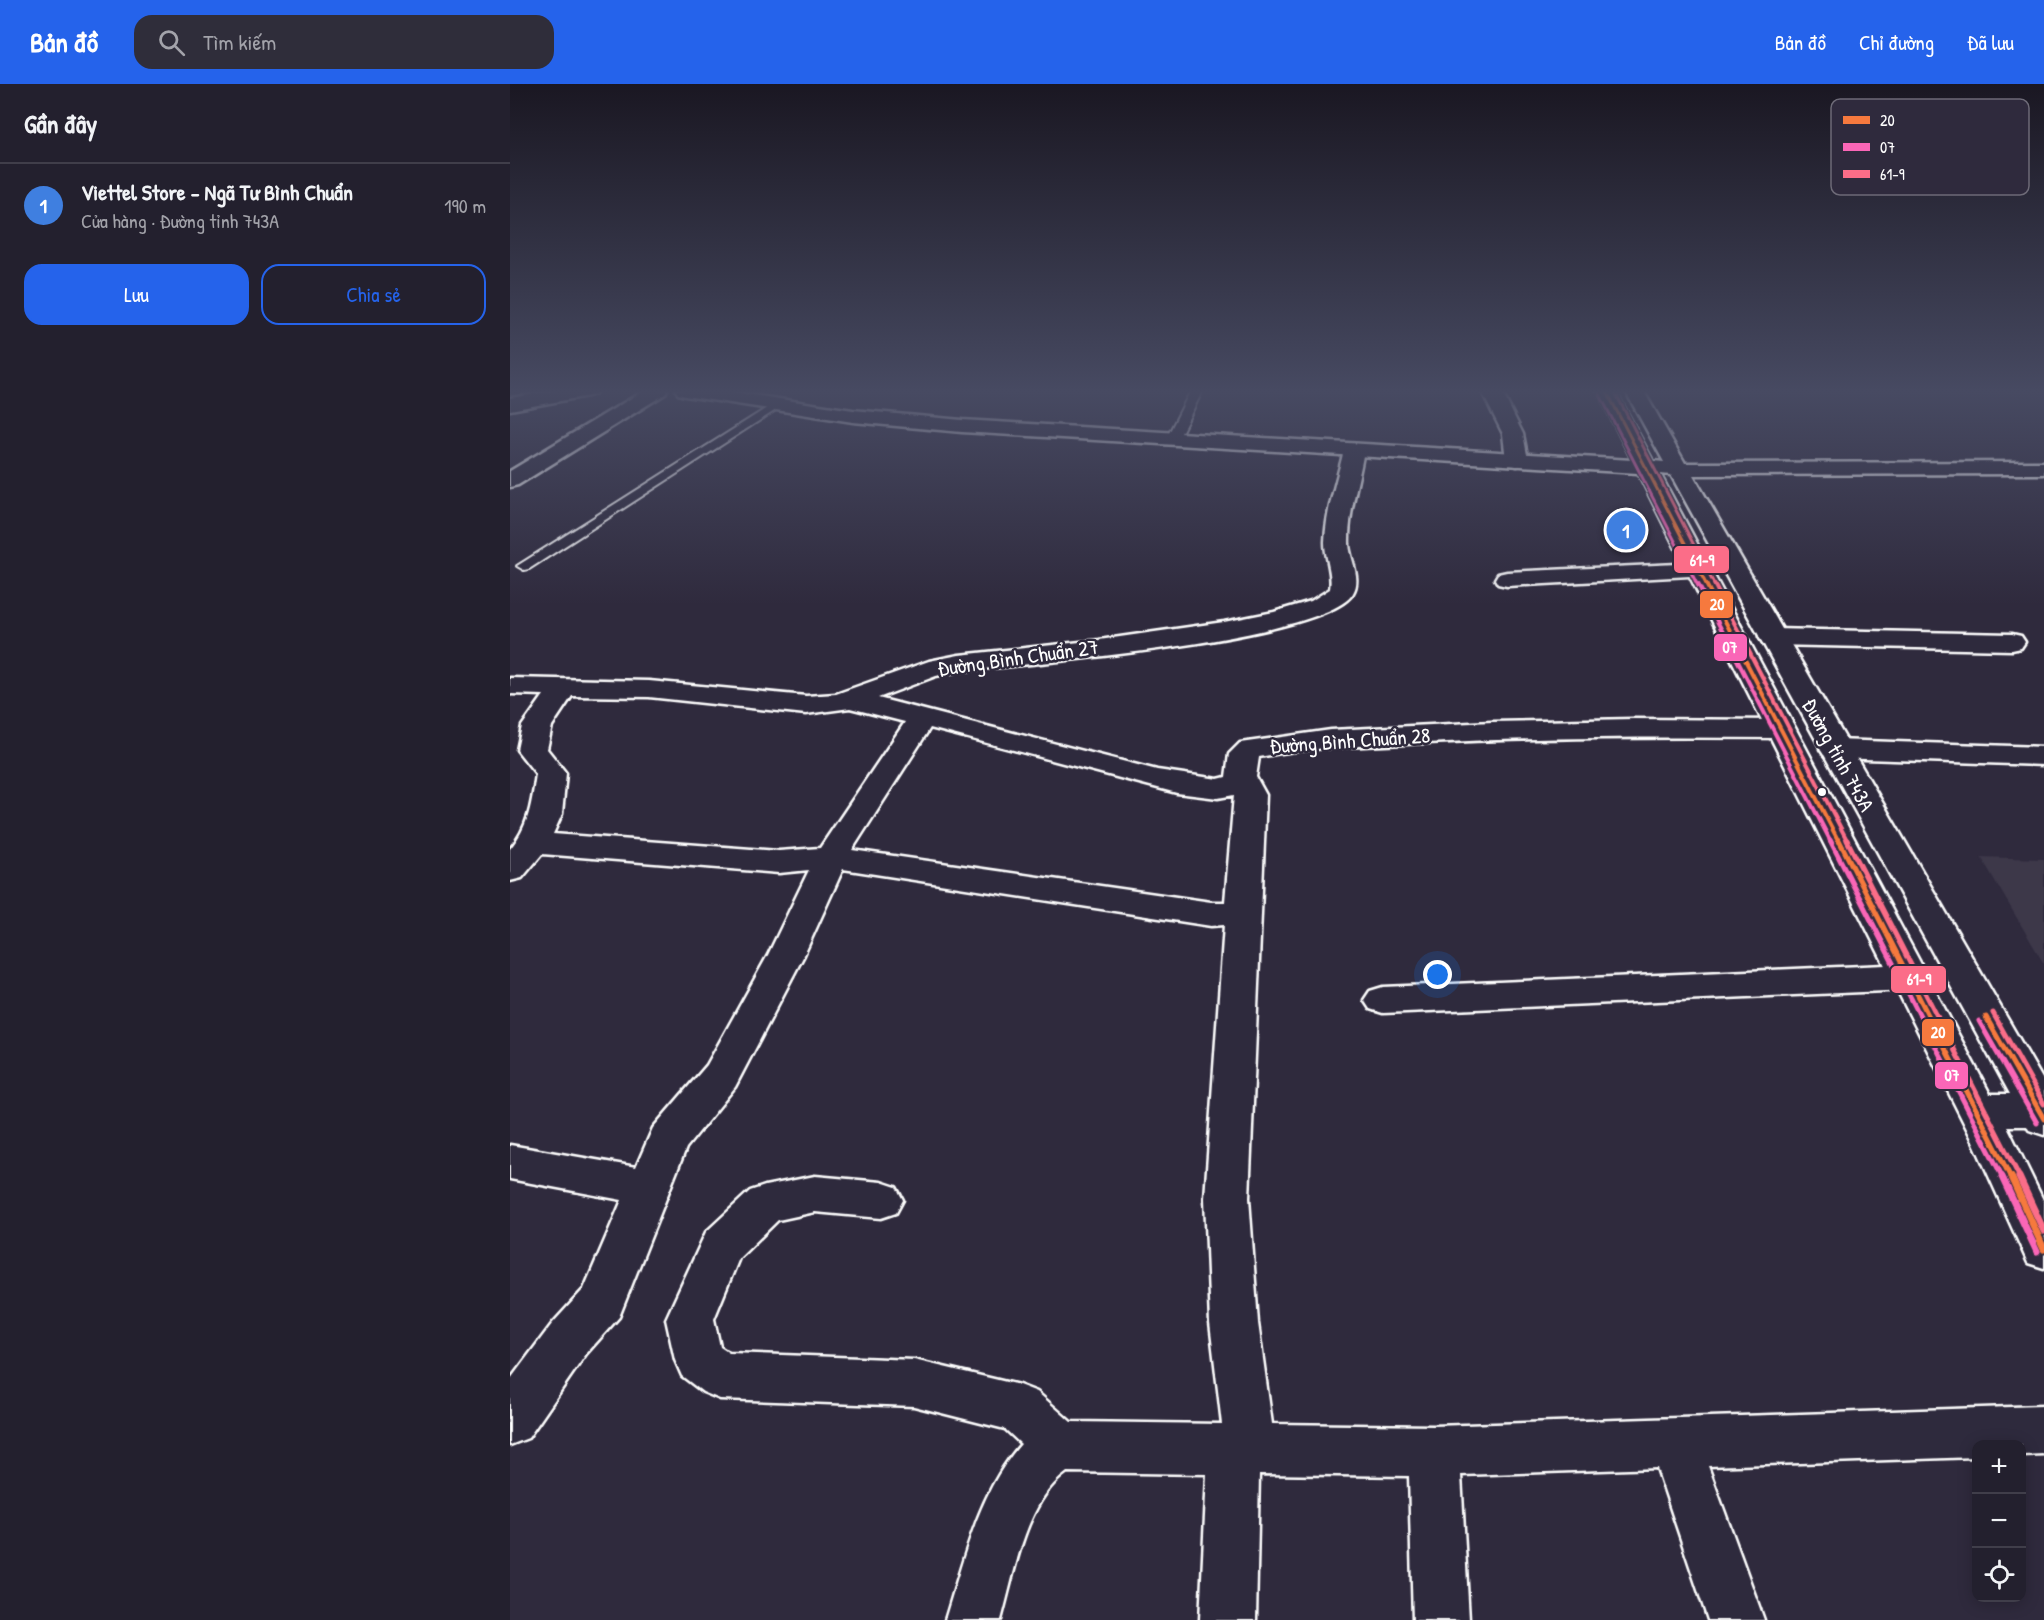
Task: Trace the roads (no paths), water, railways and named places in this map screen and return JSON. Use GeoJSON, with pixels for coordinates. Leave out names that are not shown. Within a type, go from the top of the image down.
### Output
{"type":"FeatureCollection","features":[{"type":"Feature","properties":{"kind":"street"},"geometry":{"type":"LineString","coordinates":[[510,480],[540,462]]}},
{"type":"Feature","properties":{"kind":"street","name":"Đường Bình Chuẩn 27"},"geometry":{"type":"LineString","coordinates":[[510,686],[648,689],[806,705],[849,699],[929,669],[959,663],[1202,634],[1306,613],[1331,603],[1342,592],[1344,583],[1337,560],[1337,542],[1352,462]]}},
{"type":"Feature","properties":{"kind":"street"},"geometry":{"type":"LineString","coordinates":[[1544,462],[1679,469],[2044,468]]}},
{"type":"Feature","properties":{"kind":"street","name":"Đường tỉnh 743A"},"geometry":{"type":"LineString","coordinates":[[1644,462],[1978,1110],[2044,1249]]}},
{"type":"Feature","properties":{"kind":"street","name":"Đường tỉnh 743A"},"geometry":{"type":"LineString","coordinates":[[1675,462],[2042,1113]]}},
{"type":"Feature","properties":{"kind":"street"},"geometry":{"type":"LineString","coordinates":[[1507,579],[1699,570]]}},
{"type":"Feature","properties":{"kind":"street"},"geometry":{"type":"LineString","coordinates":[[1772,637],[2012,642]]}},
{"type":"Feature","properties":{"kind":"street"},"geometry":{"type":"LineString","coordinates":[[510,870],[533,843],[546,814],[551,773],[521,750],[564,687]]}},
{"type":"Feature","properties":{"kind":"street"},"geometry":{"type":"LineString","coordinates":[[849,699],[1191,786],[1231,787],[1241,778],[1250,795],[1227,1198],[1242,1449],[1228,1620]]}},
{"type":"Feature","properties":{"kind":"street"},"geometry":{"type":"LineString","coordinates":[[510,1421],[569,1339],[602,1302],[668,1140],[721,1076],[786,955],[832,857],[922,718]]}},
{"type":"Feature","properties":{"kind":"street","name":"Đường Bình Chuẩn 28"},"geometry":{"type":"LineString","coordinates":[[1241,778],[1244,754],[1251,749],[1330,739],[1600,728],[1780,729]]}},
{"type":"Feature","properties":{"kind":"street"},"geometry":{"type":"LineString","coordinates":[[1835,749],[2044,756]]}},
{"type":"Feature","properties":{"kind":"street"},"geometry":{"type":"LineString","coordinates":[[533,843],[779,862],[832,857],[1211,914],[1242,913]]}},
{"type":"Feature","properties":{"kind":"street"},"geometry":{"type":"LineString","coordinates":[[1383,1000],[1909,977]]}},
{"type":"Feature","properties":{"kind":"street"},"geometry":{"type":"LineString","coordinates":[[1978,1110],[2042,1113]]}},
{"type":"Feature","properties":{"kind":"street"},"geometry":{"type":"LineString","coordinates":[[510,1162],[519,1166],[650,1187]]}},
{"type":"Feature","properties":{"kind":"street"},"geometry":{"type":"LineString","coordinates":[[881,1200],[815,1194],[765,1204],[722,1246],[690,1319],[699,1360],[720,1376],[914,1383],[1019,1409],[1061,1447]]}},
{"type":"Feature","properties":{"kind":"street"},"geometry":{"type":"LineString","coordinates":[[973,1620],[989,1558],[1022,1484],[1043,1458],[1061,1447],[1434,1451],[2044,1430]]}},
{"type":"Feature","properties":{"kind":"street"},"geometry":{"type":"LineString","coordinates":[[1674,1442],[1736,1620]]}},
{"type":"Feature","properties":{"kind":"street"},"geometry":{"type":"LineString","coordinates":[[1434,1451],[1442,1620]]}},
{"type":"Feature","properties":{"kind":"lane"},"geometry":{"type":"LineString","coordinates":[[524,566],[688,462]]}},
{"type":"Feature","properties":{"kind":"place","name":"Viettel Store - Ngã Tư Bình Chuẩn"},"geometry":{"type":"Point","coordinates":[1626,530]}}]}
